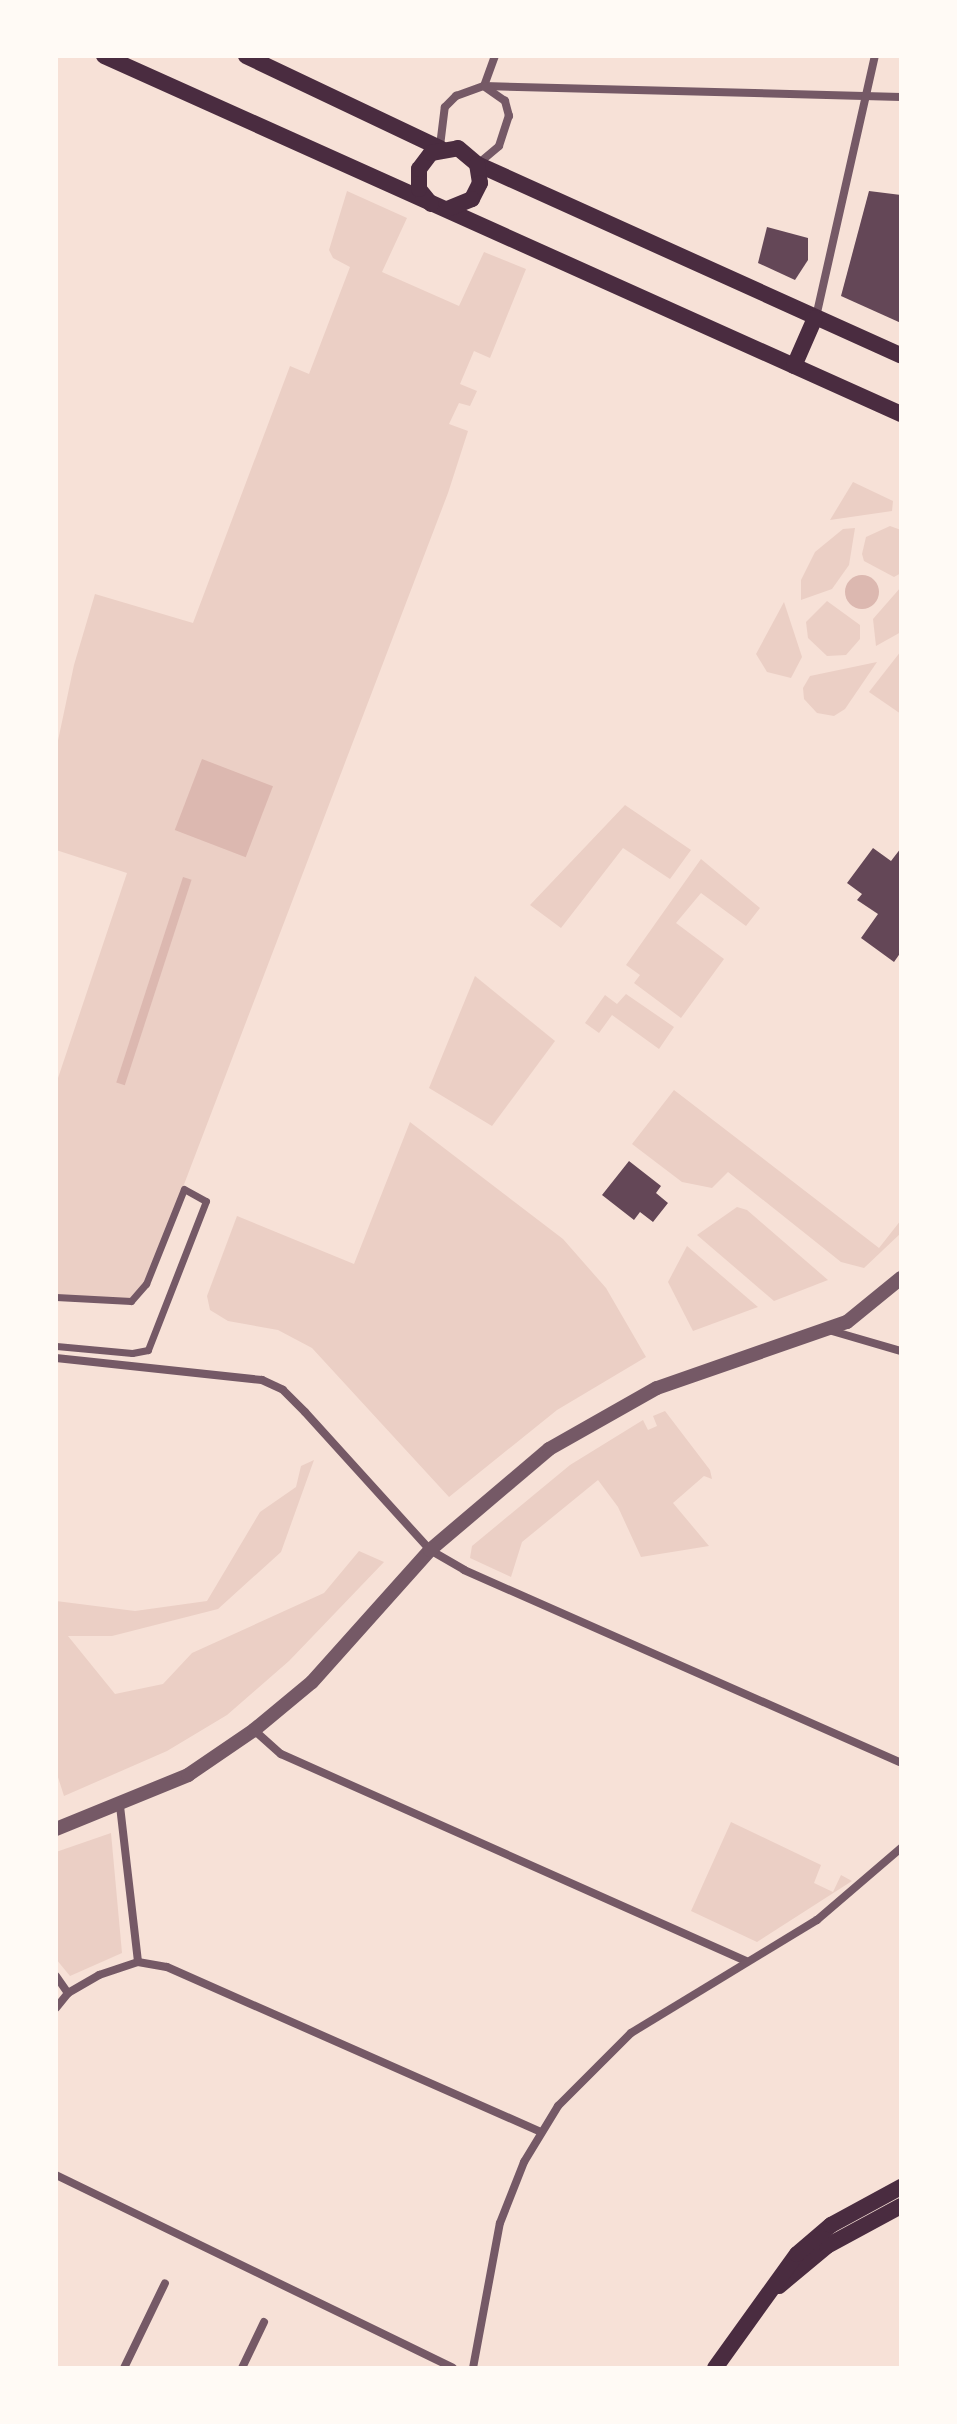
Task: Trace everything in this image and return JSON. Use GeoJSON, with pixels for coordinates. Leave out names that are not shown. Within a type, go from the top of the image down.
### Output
{"type":"FeatureCollection","features":[{"type":"Feature","properties":{"kind":"main road"},"geometry":{"type":"LineString","coordinates":[[104,56],[901,414]]}},
{"type":"Feature","properties":{"kind":"main road"},"geometry":{"type":"LineString","coordinates":[[246,56],[440,148],[458,148],[477,164],[901,355]]}},
{"type":"Feature","properties":{"kind":"main road"},"geometry":{"type":"LineString","coordinates":[[439,207],[417,179],[424,160],[440,148]]}},
{"type":"Feature","properties":{"kind":"main road"},"geometry":{"type":"LineString","coordinates":[[439,207],[465,205],[477,191],[477,164]]}},
{"type":"Feature","properties":{"kind":"main road"},"geometry":{"type":"LineString","coordinates":[[794,366],[815,318]]}},
{"type":"Feature","properties":{"kind":"main road"},"geometry":{"type":"LineString","coordinates":[[715,2368],[780,2271],[814,2238],[901,2187]]}},
{"type":"Feature","properties":{"kind":"main road"},"geometry":{"type":"LineString","coordinates":[[748,2319],[827,2246],[901,2206]]}},
{"type":"Feature","properties":{"kind":"street"},"geometry":{"type":"LineString","coordinates":[[484,86],[495,56]]}},
{"type":"Feature","properties":{"kind":"street"},"geometry":{"type":"LineString","coordinates":[[815,318],[875,56]]}},
{"type":"Feature","properties":{"kind":"street"},"geometry":{"type":"LineString","coordinates":[[477,164],[499,146],[509,116],[505,101],[484,86]]}},
{"type":"Feature","properties":{"kind":"street"},"geometry":{"type":"LineString","coordinates":[[440,148],[445,107],[456,96],[484,86],[901,97]]}},
{"type":"Feature","properties":{"kind":"street"},"geometry":{"type":"LineString","coordinates":[[56,1297],[131,1301],[146,1284],[184,1189],[206,1201],[148,1350],[132,1353],[56,1346]]}},
{"type":"Feature","properties":{"kind":"street"},"geometry":{"type":"LineString","coordinates":[[56,1829],[120,1806],[188,1775],[254,1730],[312,1682],[430,1550],[549,1449],[657,1388],[860,1314],[901,1278]]}},
{"type":"Feature","properties":{"kind":"street"},"geometry":{"type":"LineString","coordinates":[[823,1330],[851,1333],[901,1351]]}},
{"type":"Feature","properties":{"kind":"street"},"geometry":{"type":"LineString","coordinates":[[56,1358],[245,1375],[283,1390],[430,1550],[464,1570],[901,1763]]}},
{"type":"Feature","properties":{"kind":"street"},"geometry":{"type":"LineString","coordinates":[[254,1730],[281,1754],[746,1961]]}},
{"type":"Feature","properties":{"kind":"street"},"geometry":{"type":"LineString","coordinates":[[120,1806],[138,1962]]}},
{"type":"Feature","properties":{"kind":"street"},"geometry":{"type":"LineString","coordinates":[[473,2368],[500,2223],[541,2132],[579,2081],[631,2033],[846,1900],[901,1848]]}},
{"type":"Feature","properties":{"kind":"street"},"geometry":{"type":"LineString","coordinates":[[56,2008],[68,1993],[99,1975],[138,1962],[167,1967],[541,2132]]}},
{"type":"Feature","properties":{"kind":"street"},"geometry":{"type":"LineString","coordinates":[[56,1976],[68,1993]]}},
{"type":"Feature","properties":{"kind":"street"},"geometry":{"type":"LineString","coordinates":[[56,2175],[453,2368]]}},
{"type":"Feature","properties":{"kind":"street"},"geometry":{"type":"LineString","coordinates":[[124,2368],[165,2283]]}},
{"type":"Feature","properties":{"kind":"street"},"geometry":{"type":"LineString","coordinates":[[242,2368],[264,2322]]}},
{"type":"Feature","properties":{"kind":"shaded area"},"geometry":{"type":"Polygon","coordinates":[[[347,191],[407,218],[382,272],[459,306],[484,252],[526,269],[490,358],[474,351],[460,384],[477,391],[470,406],[459,403],[449,424],[468,431],[448,493],[146,1284],[131,1301],[56,1297],[56,1084],[127,873],[56,850],[56,750],[74,665],[95,594],[193,623],[290,366],[309,374],[350,267],[333,258],[329,250],[347,191]]]}},
{"type":"Feature","properties":{"kind":"shaded area"},"geometry":{"type":"Polygon","coordinates":[[[853,482],[893,501],[892,511],[830,520],[853,482]]]}},
{"type":"Feature","properties":{"kind":"shaded area"},"geometry":{"type":"Polygon","coordinates":[[[890,526],[901,530],[901,573],[894,577],[864,561],[862,554],[866,537],[890,526]]]}},
{"type":"Feature","properties":{"kind":"shaded area"},"geometry":{"type":"Polygon","coordinates":[[[855,528],[849,565],[832,589],[801,600],[801,580],[815,552],[843,529],[855,528]]]}},
{"type":"Feature","properties":{"kind":"shaded area"},"geometry":{"type":"Polygon","coordinates":[[[862,575],[874,580],[879,592],[874,604],[862,609],[850,604],[845,592],[850,580],[862,575]]]}},
{"type":"Feature","properties":{"kind":"shaded area"},"geometry":{"type":"Polygon","coordinates":[[[901,587],[901,632],[876,646],[873,619],[901,587]]]}},
{"type":"Feature","properties":{"kind":"shaded area"},"geometry":{"type":"Polygon","coordinates":[[[827,601],[860,625],[860,639],[846,655],[827,656],[808,638],[806,622],[827,601]]]}},
{"type":"Feature","properties":{"kind":"shaded area"},"geometry":{"type":"Polygon","coordinates":[[[784,602],[802,657],[791,678],[767,672],[756,654],[784,602]]]}},
{"type":"Feature","properties":{"kind":"shaded area"},"geometry":{"type":"Polygon","coordinates":[[[901,651],[901,714],[869,692],[901,651]]]}},
{"type":"Feature","properties":{"kind":"shaded area"},"geometry":{"type":"Polygon","coordinates":[[[877,662],[845,709],[834,716],[817,713],[804,699],[803,688],[810,676],[877,662]]]}},
{"type":"Feature","properties":{"kind":"shaded area"},"geometry":{"type":"Polygon","coordinates":[[[202,759],[273,786],[246,857],[175,830],[202,759]]]}},
{"type":"Feature","properties":{"kind":"shaded area"},"geometry":{"type":"Polygon","coordinates":[[[625,805],[691,850],[670,879],[623,848],[561,928],[530,905],[625,805]]]}},
{"type":"Feature","properties":{"kind":"shaded area"},"geometry":{"type":"Polygon","coordinates":[[[701,859],[760,908],[746,926],[701,893],[676,923],[724,959],[681,1018],[634,983],[640,975],[626,965],[701,859]]]}},
{"type":"Feature","properties":{"kind":"shaded area"},"geometry":{"type":"Polygon","coordinates":[[[183,877],[192,880],[125,1085],[116,1082],[183,877]]]}},
{"type":"Feature","properties":{"kind":"shaded area"},"geometry":{"type":"Polygon","coordinates":[[[475,976],[555,1041],[492,1126],[429,1088],[475,976]]]}},
{"type":"Feature","properties":{"kind":"shaded area"},"geometry":{"type":"Polygon","coordinates":[[[626,994],[674,1027],[659,1049],[612,1015],[599,1033],[585,1023],[605,995],[617,1004],[626,994]]]}},
{"type":"Feature","properties":{"kind":"shaded area"},"geometry":{"type":"Polygon","coordinates":[[[674,1090],[879,1248],[901,1220],[901,1233],[864,1268],[841,1262],[728,1172],[712,1188],[682,1182],[632,1144],[674,1090]]]}},
{"type":"Feature","properties":{"kind":"shaded area"},"geometry":{"type":"Polygon","coordinates":[[[410,1122],[563,1239],[606,1288],[646,1357],[557,1410],[449,1497],[312,1348],[278,1330],[228,1321],[210,1310],[207,1296],[237,1216],[354,1264],[410,1122]]]}},
{"type":"Feature","properties":{"kind":"shaded area"},"geometry":{"type":"Polygon","coordinates":[[[737,1207],[747,1210],[828,1280],[774,1301],[697,1235],[737,1207]]]}},
{"type":"Feature","properties":{"kind":"shaded area"},"geometry":{"type":"Polygon","coordinates":[[[687,1246],[758,1307],[693,1331],[668,1282],[687,1246]]]}},
{"type":"Feature","properties":{"kind":"shaded area"},"geometry":{"type":"Polygon","coordinates":[[[665,1411],[710,1470],[712,1479],[704,1476],[673,1503],[709,1546],[641,1557],[618,1507],[598,1480],[522,1542],[511,1577],[470,1558],[472,1546],[570,1465],[643,1420],[648,1430],[657,1426],[653,1416],[665,1411]]]}},
{"type":"Feature","properties":{"kind":"shaded area"},"geometry":{"type":"Polygon","coordinates":[[[314,1460],[281,1552],[218,1609],[112,1636],[68,1636],[115,1694],[163,1684],[192,1653],[324,1593],[359,1551],[384,1562],[289,1661],[227,1715],[167,1751],[64,1796],[56,1771],[56,1601],[135,1611],[207,1601],[260,1512],[296,1487],[301,1466],[314,1460]]]}},
{"type":"Feature","properties":{"kind":"shaded area"},"geometry":{"type":"Polygon","coordinates":[[[731,1822],[821,1865],[814,1883],[833,1892],[841,1875],[852,1881],[757,1942],[691,1911],[731,1822]]]}},
{"type":"Feature","properties":{"kind":"shaded area"},"geometry":{"type":"Polygon","coordinates":[[[111,1833],[122,1953],[70,1976],[56,1959],[56,1852],[111,1833]]]}},
{"type":"Feature","properties":{"kind":"building"},"geometry":{"type":"Polygon","coordinates":[[[869,191],[901,195],[901,323],[841,296],[869,191]]]}},
{"type":"Feature","properties":{"kind":"building"},"geometry":{"type":"Polygon","coordinates":[[[767,227],[808,238],[808,260],[795,280],[758,263],[767,227]]]}},
{"type":"Feature","properties":{"kind":"building"},"geometry":{"type":"Polygon","coordinates":[[[873,848],[891,861],[901,848],[901,952],[894,962],[861,938],[878,914],[857,900],[862,894],[847,883],[873,848]]]}},
{"type":"Feature","properties":{"kind":"building"},"geometry":{"type":"Polygon","coordinates":[[[629,1161],[661,1186],[656,1193],[668,1203],[653,1222],[640,1212],[634,1220],[602,1195],[629,1161]]]}}]}
